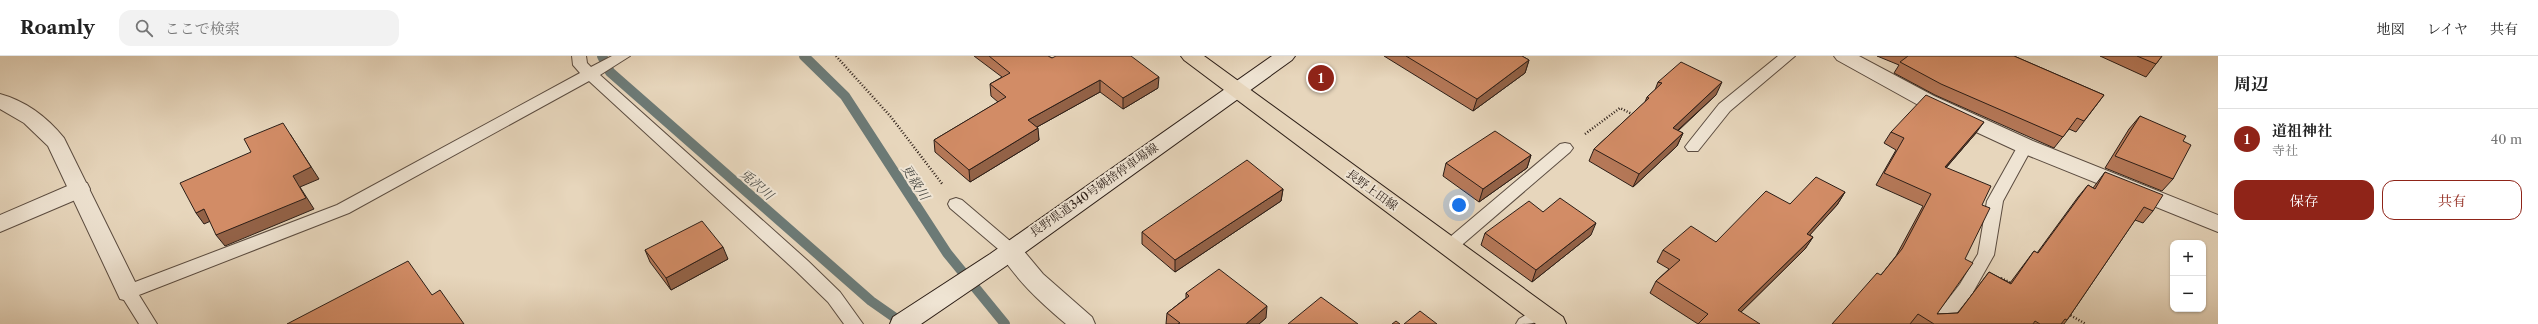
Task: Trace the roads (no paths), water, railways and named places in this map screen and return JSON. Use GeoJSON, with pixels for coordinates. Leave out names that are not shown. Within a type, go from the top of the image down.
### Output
{"type":"FeatureCollection","features":[{"type":"Feature","properties":{"kind":"main road","name":"長野上田線"},"geometry":{"type":"LineString","coordinates":[[1191,56],[1236,91],[1450,246],[1540,320]]}},
{"type":"Feature","properties":{"kind":"street","name":"長野県道340号姨捨停車場線"},"geometry":{"type":"LineString","coordinates":[[902,324],[1004,255],[1285,56]]}},
{"type":"Feature","properties":{"kind":"street"},"geometry":{"type":"LineString","coordinates":[[1844,56],[1927,101],[2025,146],[2218,224]]}},
{"type":"Feature","properties":{"kind":"street"},"geometry":{"type":"LineString","coordinates":[[0,101],[20,108],[46,129],[57,143],[128,292]]}},
{"type":"Feature","properties":{"kind":"street"},"geometry":{"type":"LineString","coordinates":[[0,224],[79,189]]}},
{"type":"Feature","properties":{"kind":"street"},"geometry":{"type":"LineString","coordinates":[[1004,255],[1025,272],[1045,293],[1083,324]]}},
{"type":"Feature","properties":{"kind":"lane"},"geometry":{"type":"LineString","coordinates":[[579,56],[580,65],[593,73],[802,266],[834,297],[854,324]]}},
{"type":"Feature","properties":{"kind":"lane"},"geometry":{"type":"LineString","coordinates":[[1693,147],[1709,122],[1745,87],[1788,56]]}},
{"type":"Feature","properties":{"kind":"lane"},"geometry":{"type":"LineString","coordinates":[[148,324],[128,292],[343,209],[617,59]]}},
{"type":"Feature","properties":{"kind":"lane"},"geometry":{"type":"LineString","coordinates":[[1938,324],[1966,289],[1986,255],[1995,201],[2025,146]]}},
{"type":"Feature","properties":{"kind":"lane"},"geometry":{"type":"LineString","coordinates":[[1450,246],[1566,148]]}},
{"type":"Feature","properties":{"kind":"lane"},"geometry":{"type":"LineString","coordinates":[[956,204],[1004,255]]}},
{"type":"Feature","properties":{"kind":"waterway","name":"兎沢川"},"geometry":{"type":"LineString","coordinates":[[602,56],[610,72],[871,301],[904,324]]}},
{"type":"Feature","properties":{"kind":"waterway","name":"更級川"},"geometry":{"type":"LineString","coordinates":[[804,56],[845,96],[947,253],[1005,324]]}},
{"type":"Feature","properties":{"kind":"place","name":"道祖神社"},"geometry":{"type":"Point","coordinates":[1321,78]}}]}
